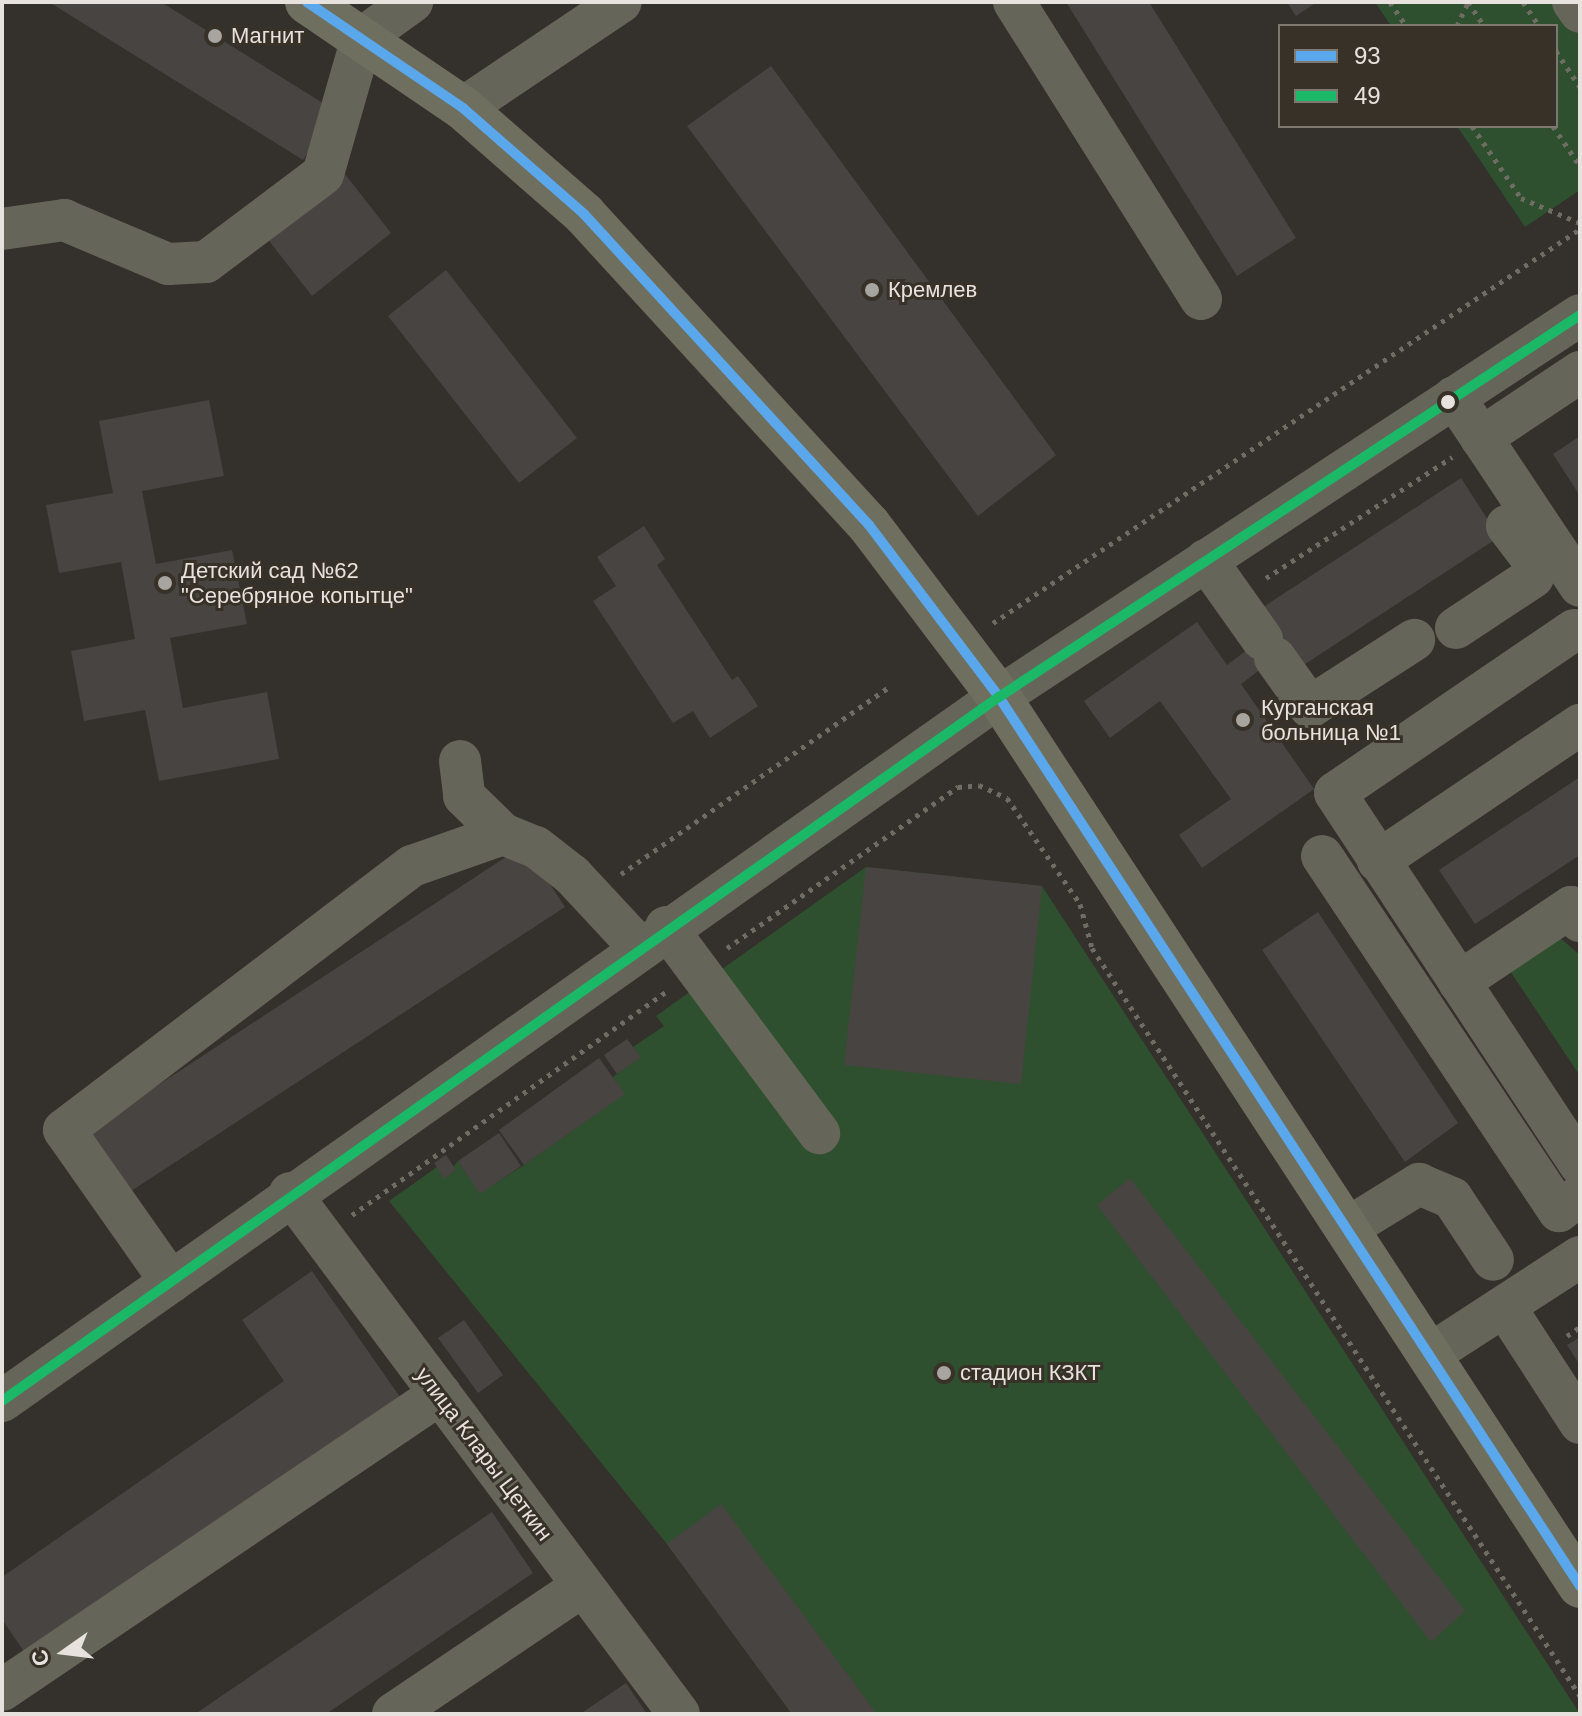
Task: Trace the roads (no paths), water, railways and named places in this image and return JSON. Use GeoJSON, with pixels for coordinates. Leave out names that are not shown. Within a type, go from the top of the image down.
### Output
{"type":"FeatureCollection","features":[{"type":"Feature","properties":{"kind":"main road"},"geometry":{"type":"LineString","coordinates":[[307,2],[463,108],[584,214],[661,294],[869,525],[999,697],[1580,1586]]}},
{"type":"Feature","properties":{"kind":"street"},"geometry":{"type":"LineString","coordinates":[[2,229],[64,220],[168,264],[206,262],[323,174],[362,38],[412,2]]}},
{"type":"Feature","properties":{"kind":"street"},"geometry":{"type":"LineString","coordinates":[[463,108],[621,2]]}},
{"type":"Feature","properties":{"kind":"street"},"geometry":{"type":"LineString","coordinates":[[1014,2],[1201,299]]}},
{"type":"Feature","properties":{"kind":"street"},"geometry":{"type":"LineString","coordinates":[[1573,2],[1580,12]]}},
{"type":"Feature","properties":{"kind":"street"},"geometry":{"type":"LineString","coordinates":[[2,1401],[652,936],[999,697],[1580,315]]}},
{"type":"Feature","properties":{"kind":"street"},"geometry":{"type":"LineString","coordinates":[[1456,628],[1536,569],[1490,498],[1497,443],[1580,372]]}},
{"type":"Feature","properties":{"kind":"street"},"geometry":{"type":"LineString","coordinates":[[1454,397],[1580,536]]}},
{"type":"Feature","properties":{"kind":"street"},"geometry":{"type":"LineString","coordinates":[[1497,443],[1580,586]]}},
{"type":"Feature","properties":{"kind":"street"},"geometry":{"type":"LineString","coordinates":[[1206,560],[1310,707],[1414,640]]}},
{"type":"Feature","properties":{"kind":"street"},"geometry":{"type":"LineString","coordinates":[[1578,630],[1335,793],[1580,1164]]}},
{"type":"Feature","properties":{"kind":"street"},"geometry":{"type":"LineString","coordinates":[[1378,861],[1580,725]]}},
{"type":"Feature","properties":{"kind":"street"},"geometry":{"type":"LineString","coordinates":[[460,761],[464,796],[503,834],[536,847],[591,895],[697,969],[819,1133]]}},
{"type":"Feature","properties":{"kind":"street"},"geometry":{"type":"LineString","coordinates":[[171,1282],[64,1130],[412,866],[503,834]]}},
{"type":"Feature","properties":{"kind":"street"},"geometry":{"type":"LineString","coordinates":[[1322,856],[1559,1211],[1580,1196]]}},
{"type":"Feature","properties":{"kind":"street"},"geometry":{"type":"LineString","coordinates":[[1459,982],[1571,907],[1580,921]]}},
{"type":"Feature","properties":{"kind":"street"},"geometry":{"type":"LineString","coordinates":[[1346,1229],[1419,1184],[1452,1198],[1493,1260]]}},
{"type":"Feature","properties":{"kind":"street","name":"улица Клары Цеткин"},"geometry":{"type":"LineString","coordinates":[[290,1193],[679,1714]]}},
{"type":"Feature","properties":{"kind":"street"},"geometry":{"type":"LineString","coordinates":[[1429,1355],[1580,1257]]}},
{"type":"Feature","properties":{"kind":"street"},"geometry":{"type":"LineString","coordinates":[[1505,1307],[1580,1423]]}},
{"type":"Feature","properties":{"kind":"street"},"geometry":{"type":"LineString","coordinates":[[2,1690],[440,1394]]}},
{"type":"Feature","properties":{"kind":"street"},"geometry":{"type":"LineString","coordinates":[[393,1714],[583,1586]]}},
{"type":"Feature","properties":{"kind":"place","name":"Магнит"},"geometry":{"type":"Point","coordinates":[215,36]}},
{"type":"Feature","properties":{"kind":"place","name":"Кремлев"},"geometry":{"type":"Point","coordinates":[872,290]}},
{"type":"Feature","properties":{"kind":"place","name":"Детский сад №62 \"Серебряное копытце\""},"geometry":{"type":"Point","coordinates":[165,583]}},
{"type":"Feature","properties":{"kind":"place","name":"Курганская больница №1"},"geometry":{"type":"Point","coordinates":[1243,720]}},
{"type":"Feature","properties":{"kind":"place","name":"стадион КЗКТ"},"geometry":{"type":"Point","coordinates":[944,1373]}}]}
